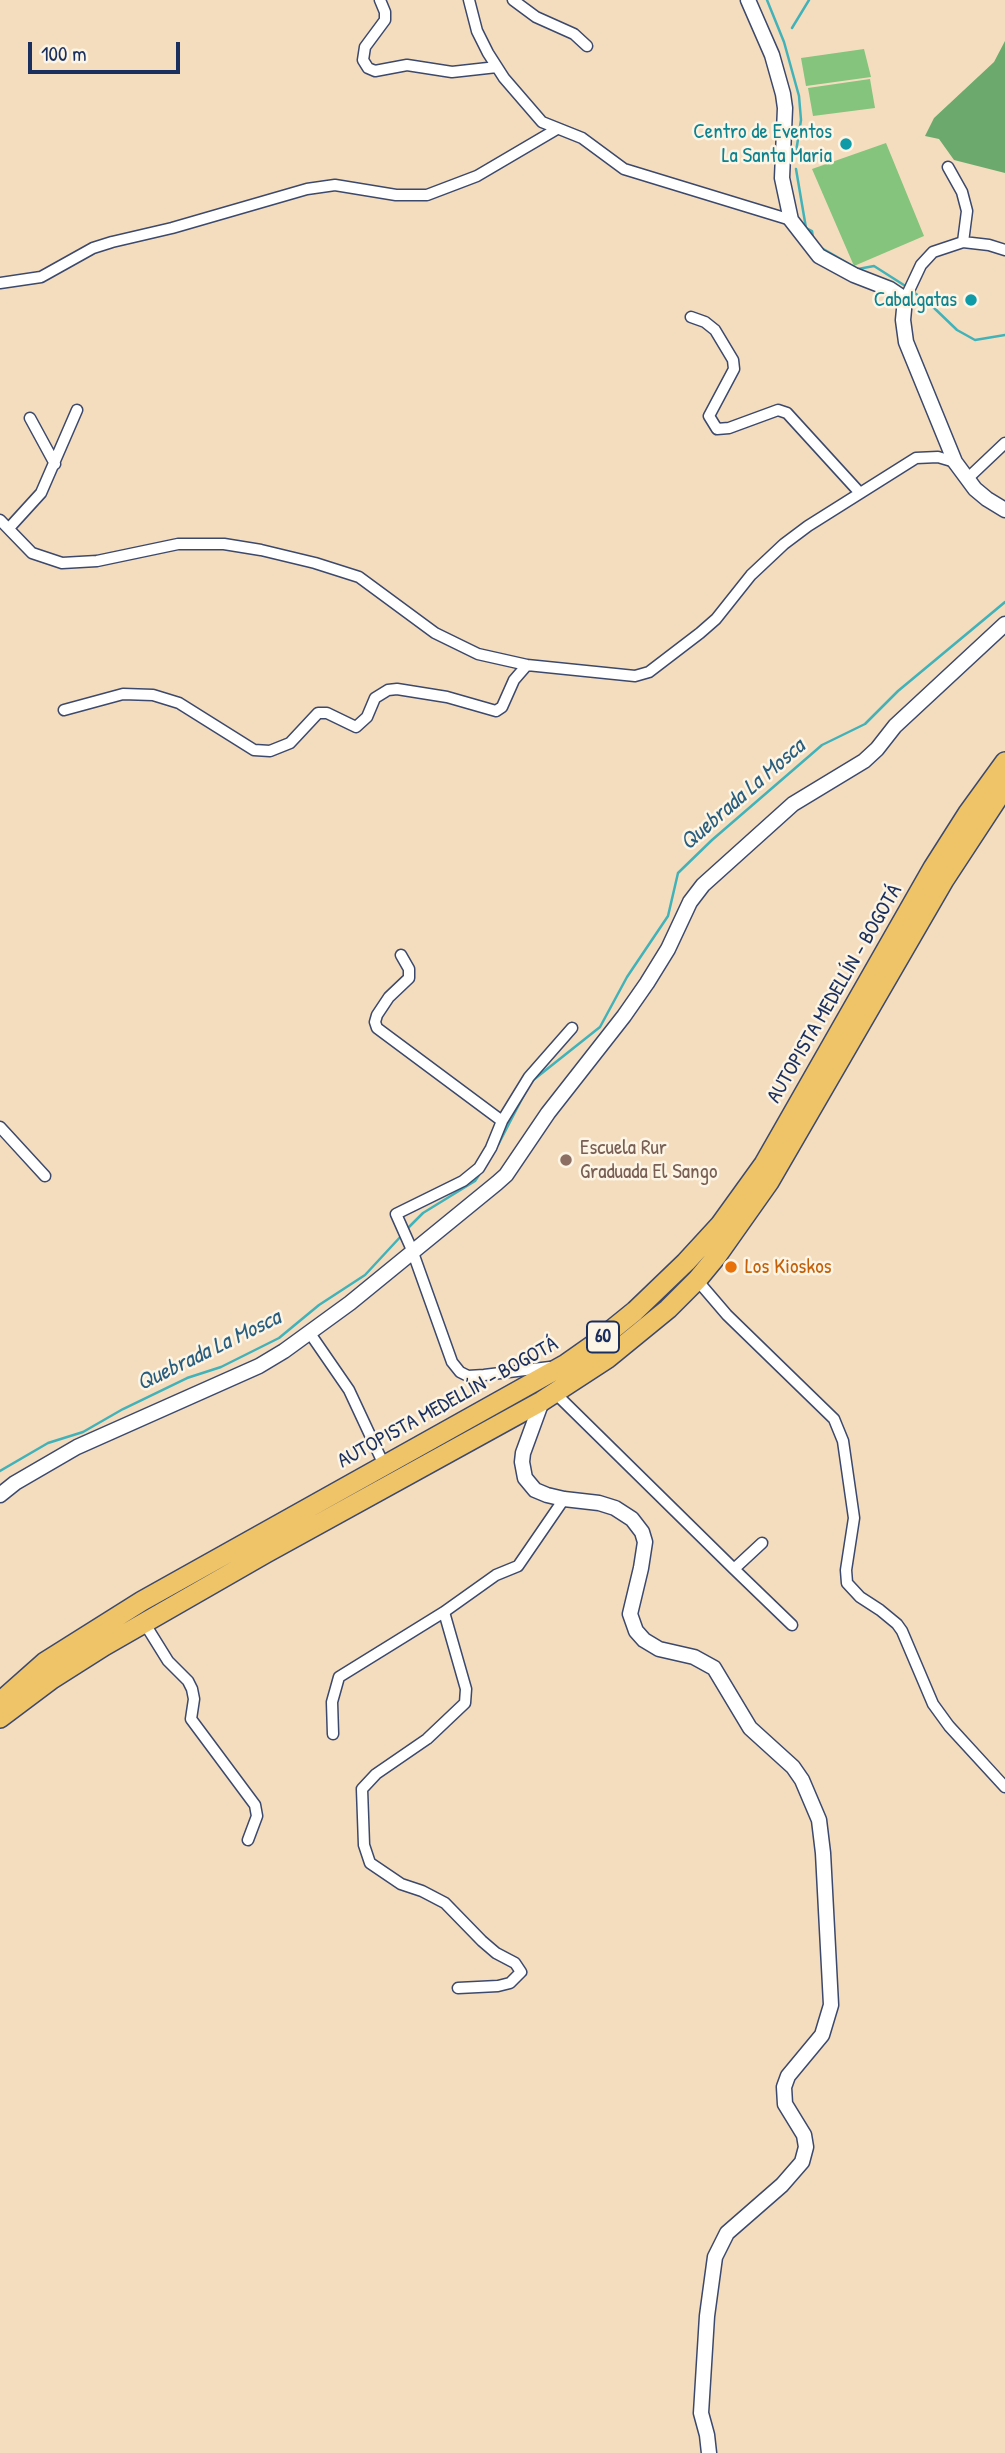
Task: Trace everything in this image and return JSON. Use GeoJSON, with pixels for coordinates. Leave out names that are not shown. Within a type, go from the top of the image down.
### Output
{"type":"FeatureCollection","features":[{"type":"Feature","properties":{"kind":"highway","name":"AUTOPISTA MEDELLÍN - BOGOTÁ"},"geometry":{"type":"LineString","coordinates":[[0,1702],[45,1662],[70,1646],[202,1567],[566,1364],[635,1311],[686,1262],[738,1200],[777,1143],[948,842],[1005,762]]}},
{"type":"Feature","properties":{"kind":"highway","name":"AUTOPISTA MEDELLÍN - BOGOTÁ"},"geometry":{"type":"LineString","coordinates":[[0,1718],[52,1679],[104,1646],[548,1397],[639,1334],[697,1280],[769,1182],[944,880],[1005,787]]}},
{"type":"Feature","properties":{"kind":"street"},"geometry":{"type":"LineString","coordinates":[[380,0],[385,20],[365,47],[363,60],[368,68],[375,71],[407,65],[452,72],[498,67]]}},
{"type":"Feature","properties":{"kind":"street"},"geometry":{"type":"LineString","coordinates":[[469,0],[477,31],[498,67],[536,117],[557,129],[582,138],[624,169],[791,220]]}},
{"type":"Feature","properties":{"kind":"street"},"geometry":{"type":"LineString","coordinates":[[513,0],[536,18],[574,34],[587,46]]}},
{"type":"Feature","properties":{"kind":"street"},"geometry":{"type":"LineString","coordinates":[[748,0],[765,37],[783,94],[785,108],[782,177],[791,220],[819,256],[854,275],[907,293]]}},
{"type":"Feature","properties":{"kind":"street"},"geometry":{"type":"LineString","coordinates":[[0,283],[41,277],[93,248],[307,188],[335,185],[396,195],[427,195],[477,176],[557,129]]}},
{"type":"Feature","properties":{"kind":"street"},"geometry":{"type":"LineString","coordinates":[[948,167],[962,191],[968,211],[963,242]]}},
{"type":"Feature","properties":{"kind":"street"},"geometry":{"type":"LineString","coordinates":[[1005,250],[963,242],[933,252],[921,265],[907,293],[903,320],[906,342],[955,462],[987,499],[1005,510]]}},
{"type":"Feature","properties":{"kind":"street"},"geometry":{"type":"LineString","coordinates":[[691,317],[705,322],[715,330],[733,360],[734,369],[709,416],[717,429],[729,428],[778,410],[787,413],[860,493]]}},
{"type":"Feature","properties":{"kind":"street"},"geometry":{"type":"LineString","coordinates":[[10,527],[41,493],[77,410]]}},
{"type":"Feature","properties":{"kind":"street"},"geometry":{"type":"LineString","coordinates":[[30,418],[55,464]]}},
{"type":"Feature","properties":{"kind":"street"},"geometry":{"type":"LineString","coordinates":[[967,479],[1005,443]]}},
{"type":"Feature","properties":{"kind":"street"},"geometry":{"type":"LineString","coordinates":[[0,520],[10,527],[32,552],[62,562],[97,561],[178,544],[224,544],[315,563],[359,577],[435,634],[478,653],[527,665],[635,676],[649,672],[716,619],[751,575],[784,544],[860,493],[916,458],[939,457],[955,462]]}},
{"type":"Feature","properties":{"kind":"street"},"geometry":{"type":"LineString","coordinates":[[0,1495],[15,1483],[77,1447],[259,1366],[350,1303],[506,1175],[548,1112],[647,983],[668,949],[690,902],[703,885],[793,804],[864,761],[895,726],[1005,624]]}},
{"type":"Feature","properties":{"kind":"street"},"geometry":{"type":"LineString","coordinates":[[64,710],[123,694],[153,695],[179,703],[254,750],[270,751],[290,743],[318,713],[327,713],[356,727],[367,716],[375,698],[388,690],[447,697],[496,711],[502,707],[514,680],[527,665]]}},
{"type":"Feature","properties":{"kind":"street"},"geometry":{"type":"LineString","coordinates":[[401,955],[409,969],[409,978],[389,997],[377,1015],[377,1028],[502,1121]]}},
{"type":"Feature","properties":{"kind":"street"},"geometry":{"type":"LineString","coordinates":[[566,1364],[484,1375],[468,1376],[460,1372],[452,1362],[396,1214],[463,1181],[479,1168],[491,1149],[502,1121],[529,1077],[572,1028]]}},
{"type":"Feature","properties":{"kind":"street"},"geometry":{"type":"LineString","coordinates":[[0,1127],[45,1176]]}},
{"type":"Feature","properties":{"kind":"street"},"geometry":{"type":"LineString","coordinates":[[697,1280],[727,1315],[834,1419],[843,1441],[854,1518],[846,1570],[848,1583],[860,1597],[897,1624],[933,1704],[949,1726],[1005,1787]]}},
{"type":"Feature","properties":{"kind":"street"},"geometry":{"type":"LineString","coordinates":[[309,1332],[349,1390],[384,1465]]}},
{"type":"Feature","properties":{"kind":"street"},"geometry":{"type":"LineString","coordinates":[[709,2453],[701,2413],[715,2257],[727,2233],[782,2185],[802,2162],[806,2147],[804,2135],[785,2104],[784,2087],[788,2076],[822,2035],[831,2005],[819,1820],[802,1780],[793,1767],[751,1728],[714,1668],[694,1657],[659,1649],[644,1640],[636,1631],[630,1614],[645,1551],[642,1532],[632,1519],[615,1508],[599,1503],[564,1499],[535,1490],[525,1478],[522,1462],[526,1440],[548,1397],[792,1625]]}},
{"type":"Feature","properties":{"kind":"street"},"geometry":{"type":"LineString","coordinates":[[334,1734],[332,1702],[339,1677],[444,1612],[496,1575],[518,1566],[564,1499]]}},
{"type":"Feature","properties":{"kind":"street"},"geometry":{"type":"LineString","coordinates":[[734,1569],[762,1543]]}},
{"type":"Feature","properties":{"kind":"street"},"geometry":{"type":"LineString","coordinates":[[444,1612],[466,1689],[465,1703],[427,1739],[366,1783],[362,1795],[363,1845],[370,1863],[401,1884],[445,1903],[482,1941],[496,1953],[515,1963],[521,1972],[510,1983],[458,1988]]}},
{"type":"Feature","properties":{"kind":"street"},"geometry":{"type":"LineString","coordinates":[[145,1624],[168,1661],[188,1681],[192,1689],[194,1699],[191,1719],[255,1805],[257,1816],[248,1840]]}},
{"type":"Feature","properties":{"kind":"green space"},"geometry":{"type":"Polygon","coordinates":[[[1005,41],[1005,173],[954,160],[939,139],[925,136],[934,118],[994,62],[1005,41]]]}},
{"type":"Feature","properties":{"kind":"green space"},"geometry":{"type":"Polygon","coordinates":[[[864,49],[871,77],[806,86],[801,58],[864,49]]]}},
{"type":"Feature","properties":{"kind":"green space"},"geometry":{"type":"Polygon","coordinates":[[[870,79],[875,108],[813,116],[808,88],[870,79]]]}},
{"type":"Feature","properties":{"kind":"green space"},"geometry":{"type":"Polygon","coordinates":[[[886,143],[924,236],[854,266],[812,169],[886,143]]]}},
{"type":"Feature","properties":{"kind":"waterway"},"geometry":{"type":"LineString","coordinates":[[767,0],[784,42],[799,96],[801,120],[796,152]]}},
{"type":"Feature","properties":{"kind":"waterway"},"geometry":{"type":"LineString","coordinates":[[792,28],[809,0]]}},
{"type":"Feature","properties":{"kind":"waterway"},"geometry":{"type":"LineString","coordinates":[[796,169],[806,228],[812,231],[813,238]]}},
{"type":"Feature","properties":{"kind":"waterway"},"geometry":{"type":"LineString","coordinates":[[818,246],[858,269],[874,266],[907,287]]}},
{"type":"Feature","properties":{"kind":"waterway"},"geometry":{"type":"LineString","coordinates":[[912,291],[957,330],[975,340],[1005,335]]}},
{"type":"Feature","properties":{"kind":"waterway","name":"Quebrada La Mosca"},"geometry":{"type":"LineString","coordinates":[[532,1081],[600,1027],[627,977],[668,916],[678,873],[822,745],[865,724],[898,691],[1005,602]]}},
{"type":"Feature","properties":{"kind":"waterway","name":"Quebrada La Mosca"},"geometry":{"type":"LineString","coordinates":[[498,1145],[527,1089]]}},
{"type":"Feature","properties":{"kind":"waterway","name":"Quebrada La Mosca"},"geometry":{"type":"LineString","coordinates":[[407,1229],[423,1213],[475,1181],[479,1175]]}},
{"type":"Feature","properties":{"kind":"waterway","name":"Quebrada La Mosca"},"geometry":{"type":"LineString","coordinates":[[0,1471],[48,1443],[83,1432],[187,1378],[221,1367],[279,1338],[319,1305],[365,1275],[403,1234]]}},
{"type":"Feature","properties":{"kind":"place","name":"Centro de Eventos La Santa Maria"},"geometry":{"type":"Point","coordinates":[846,144]}},
{"type":"Feature","properties":{"kind":"place","name":"Cabalgatas"},"geometry":{"type":"Point","coordinates":[971,300]}},
{"type":"Feature","properties":{"kind":"place","name":"Escuela Rur Graduada El Sango"},"geometry":{"type":"Point","coordinates":[566,1160]}},
{"type":"Feature","properties":{"kind":"place","name":"Los Kioskos"},"geometry":{"type":"Point","coordinates":[731,1267]}}]}
